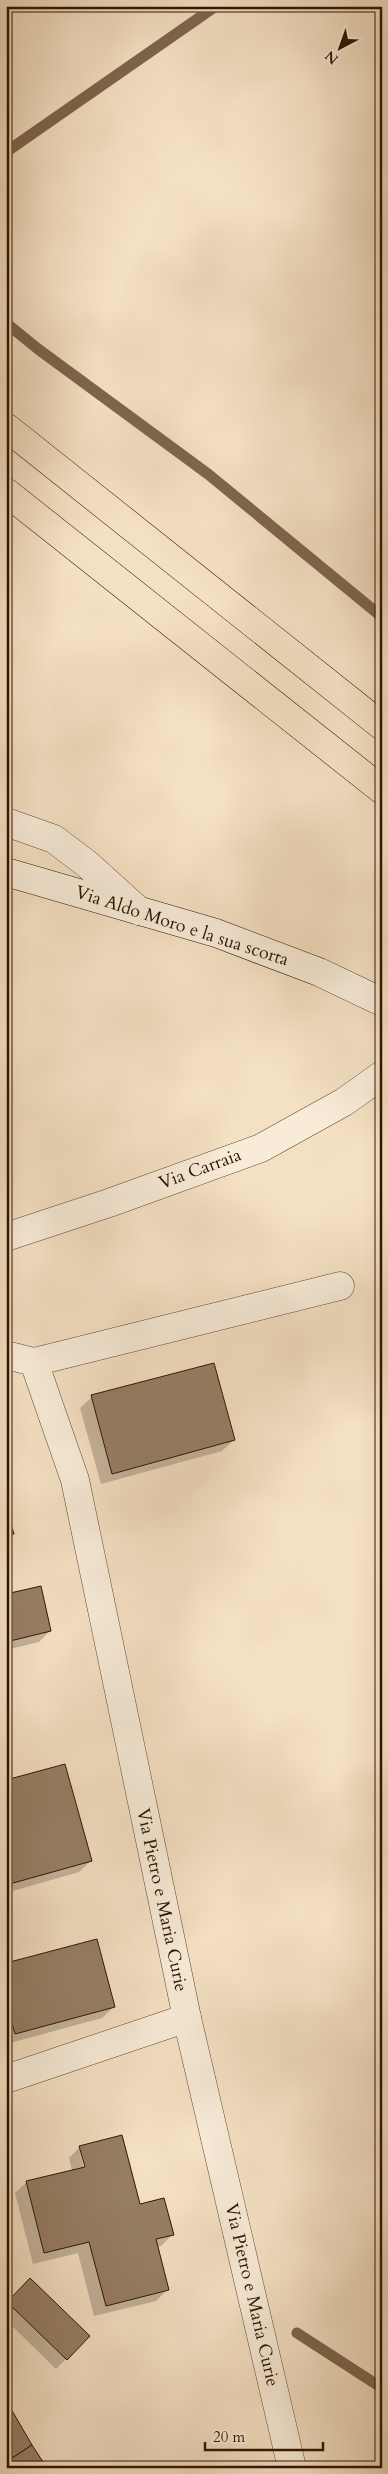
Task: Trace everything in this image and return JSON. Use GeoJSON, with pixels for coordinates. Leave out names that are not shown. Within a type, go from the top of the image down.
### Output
{"type":"FeatureCollection","features":[{"type":"Feature","properties":{"kind":"highway"},"geometry":{"type":"LineString","coordinates":[[6,427],[382,726]]}},
{"type":"Feature","properties":{"kind":"highway"},"geometry":{"type":"LineString","coordinates":[[6,492],[382,790]]}},
{"type":"Feature","properties":{"kind":"street"},"geometry":{"type":"LineString","coordinates":[[6,822],[54,839],[87,864],[139,911]]}},
{"type":"Feature","properties":{"kind":"street","name":"Via Aldo Moro e la sua scorta"},"geometry":{"type":"LineString","coordinates":[[6,872],[216,933],[311,969],[382,1002]]}},
{"type":"Feature","properties":{"kind":"street","name":"Via Carraia"},"geometry":{"type":"LineString","coordinates":[[6,1237],[109,1203],[261,1148],[344,1102],[382,1075]]}},
{"type":"Feature","properties":{"kind":"street"},"geometry":{"type":"LineString","coordinates":[[6,1355],[34,1362],[340,1286]]}},
{"type":"Feature","properties":{"kind":"street","name":"Via Pietro e Maria Curie"},"geometry":{"type":"LineString","coordinates":[[34,1362],[75,1480],[186,2018],[292,2468]]}},
{"type":"Feature","properties":{"kind":"street"},"geometry":{"type":"LineString","coordinates":[[6,2079],[186,2018]]}},
{"type":"Feature","properties":{"kind":"building"},"geometry":{"type":"Polygon","coordinates":[[[214,1363],[235,1440],[112,1474],[91,1395],[214,1363]]]}},
{"type":"Feature","properties":{"kind":"building"},"geometry":{"type":"Polygon","coordinates":[[[6,1508],[14,1534],[6,1536],[6,1508]]]}},
{"type":"Feature","properties":{"kind":"building"},"geometry":{"type":"Polygon","coordinates":[[[41,1586],[51,1631],[6,1642],[6,1594],[41,1586]]]}},
{"type":"Feature","properties":{"kind":"building"},"geometry":{"type":"Polygon","coordinates":[[[65,1764],[92,1861],[6,1885],[6,1780],[65,1764]]]}},
{"type":"Feature","properties":{"kind":"building"},"geometry":{"type":"Polygon","coordinates":[[[97,1939],[115,2007],[15,2034],[6,2002],[6,1963],[97,1939]]]}},
{"type":"Feature","properties":{"kind":"building"},"geometry":{"type":"Polygon","coordinates":[[[122,2135],[140,2204],[164,2198],[174,2235],[156,2239],[169,2290],[106,2306],[89,2242],[44,2253],[26,2181],[85,2167],[79,2146],[122,2135]]]}},
{"type":"Feature","properties":{"kind":"building"},"geometry":{"type":"Polygon","coordinates":[[[30,2278],[90,2336],[67,2360],[7,2302],[30,2278]]]}},
{"type":"Feature","properties":{"kind":"building"},"geometry":{"type":"Polygon","coordinates":[[[6,2402],[32,2445],[6,2462],[6,2402]]]}},
{"type":"Feature","properties":{"kind":"building"},"geometry":{"type":"Polygon","coordinates":[[[32,2445],[47,2468],[6,2468],[6,2462],[32,2445]]]}},
{"type":"Feature","properties":{"kind":"waterway"},"geometry":{"type":"LineString","coordinates":[[6,152],[216,6]]}},
{"type":"Feature","properties":{"kind":"waterway"},"geometry":{"type":"LineString","coordinates":[[6,323],[38,349],[208,474],[382,617]]}},
{"type":"Feature","properties":{"kind":"waterway"},"geometry":{"type":"LineString","coordinates":[[297,2333],[382,2388]]}}]}
